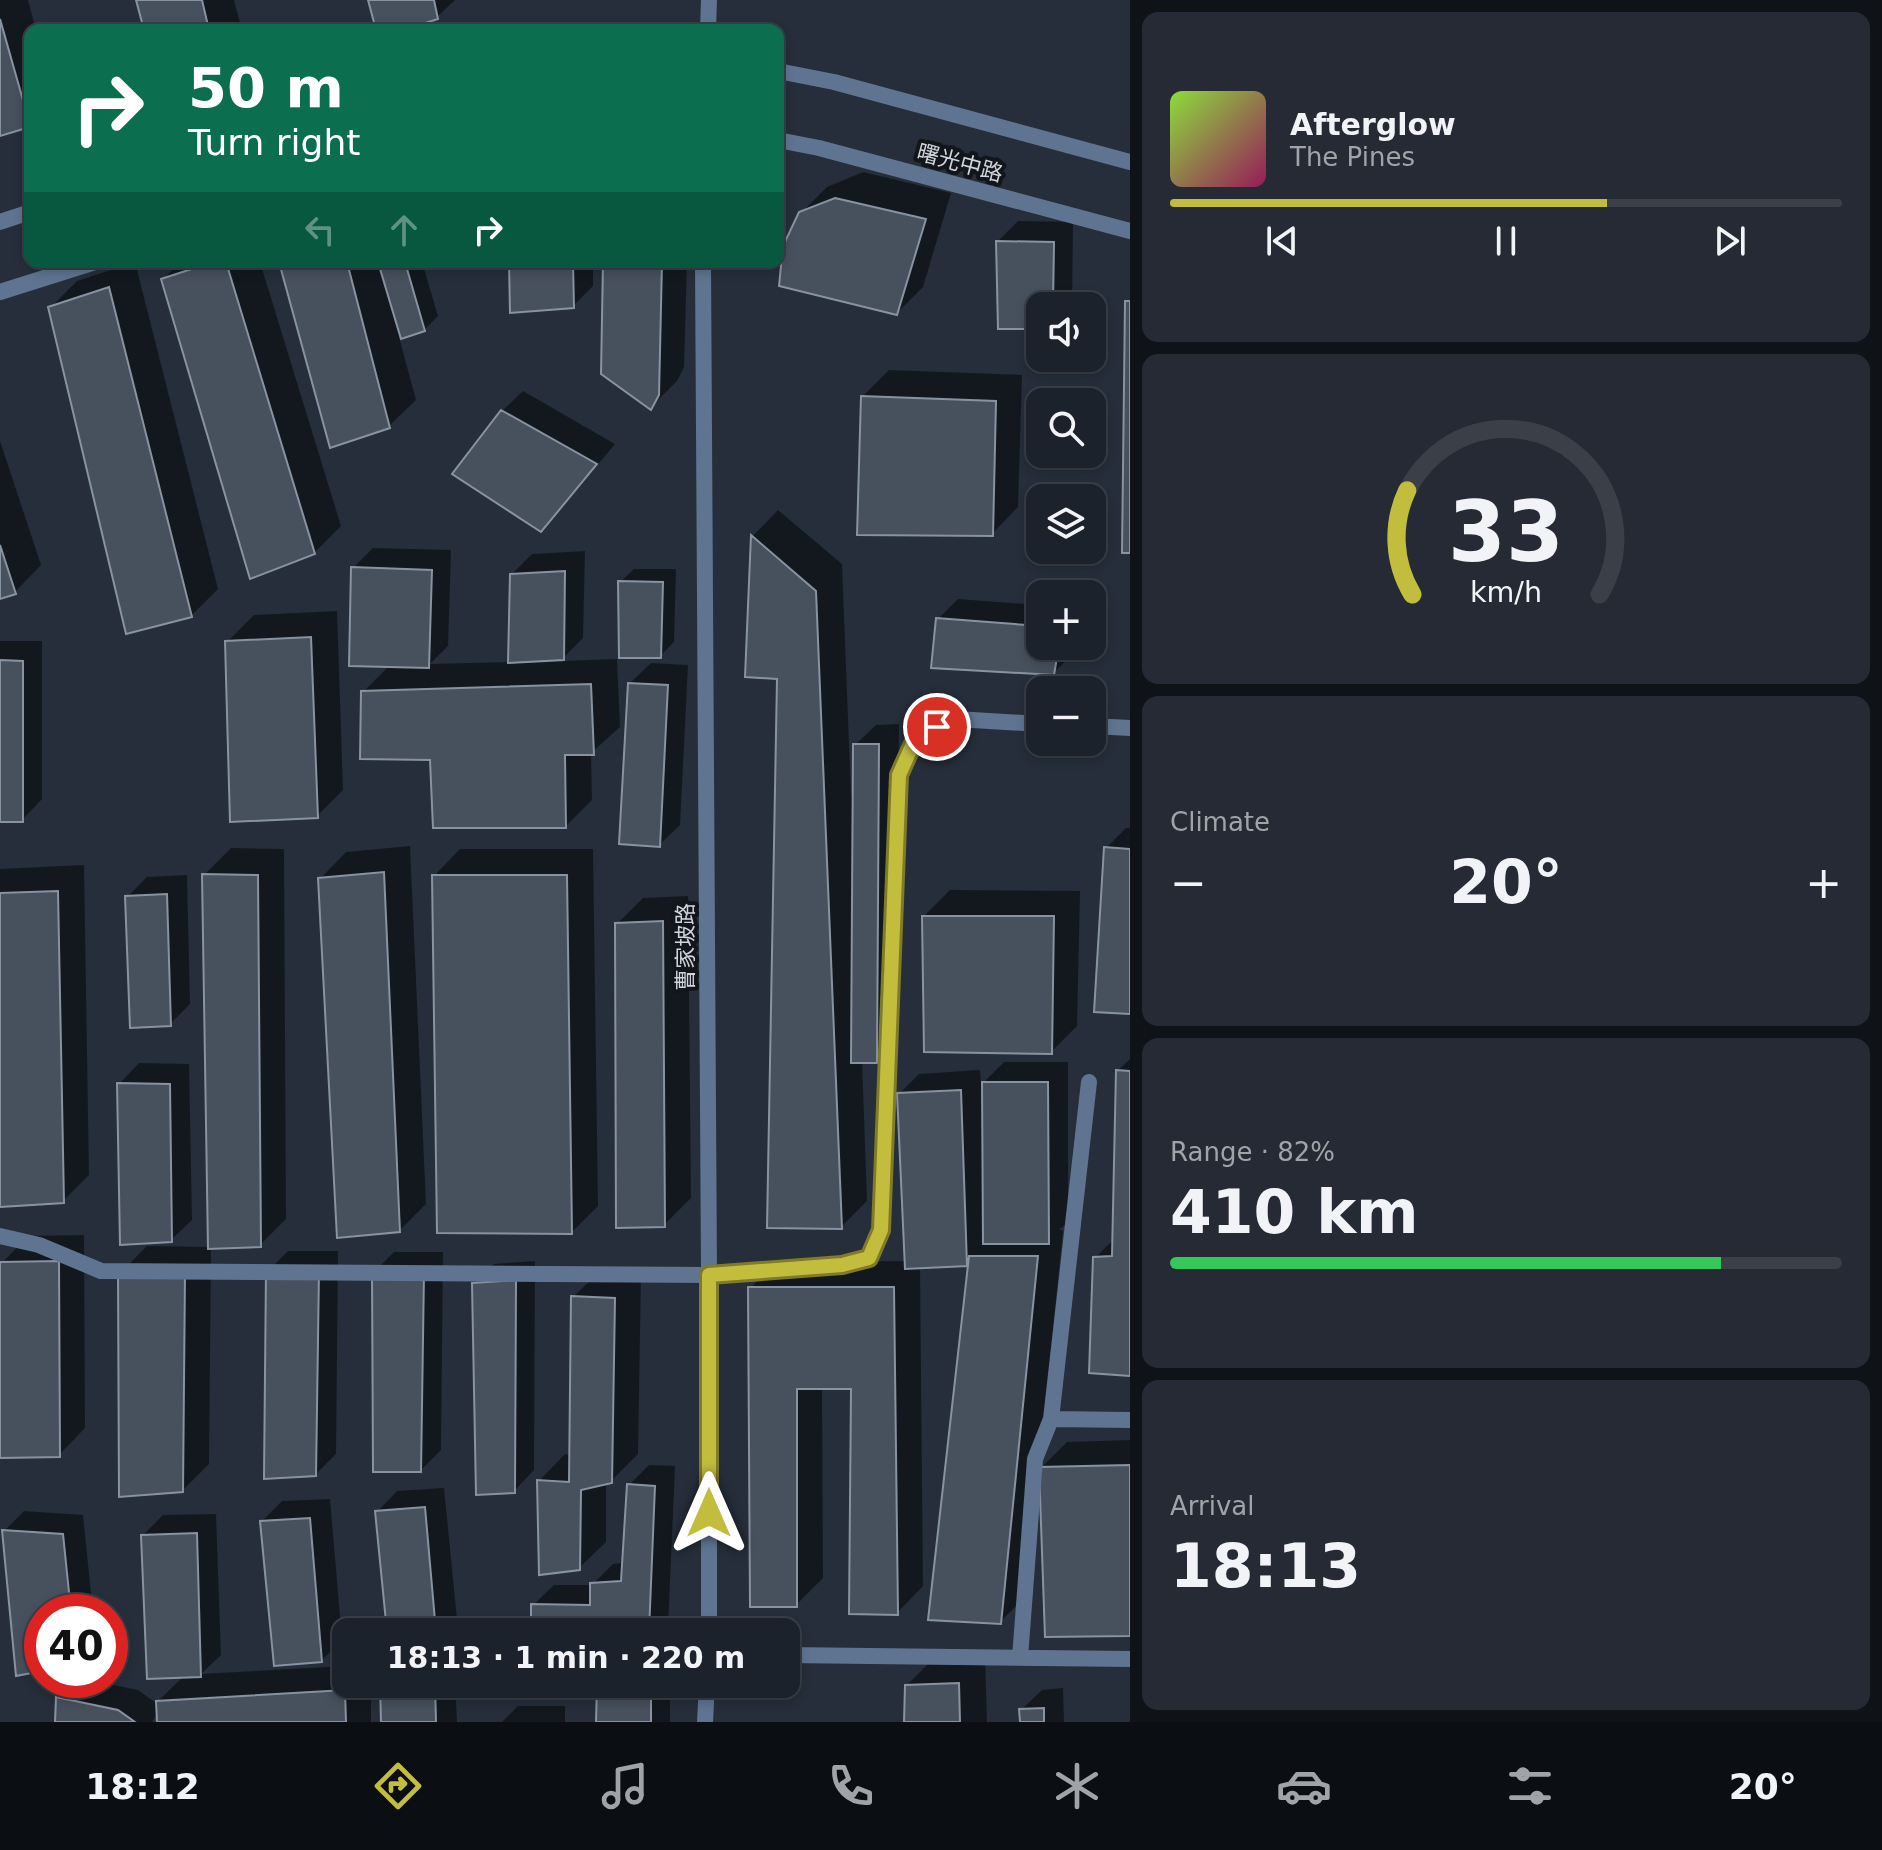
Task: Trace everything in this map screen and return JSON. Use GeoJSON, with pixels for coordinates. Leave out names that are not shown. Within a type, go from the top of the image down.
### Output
{"type":"FeatureCollection","features":[{"type":"Feature","properties":{"kind":"street"},"geometry":{"type":"LineString","coordinates":[[708,24],[709,0]]}},
{"type":"Feature","properties":{"kind":"street","name":"曙光中路"},"geometry":{"type":"LineString","coordinates":[[784,72],[834,82],[1130,162]]}},
{"type":"Feature","properties":{"kind":"street","name":"曙光中路"},"geometry":{"type":"LineString","coordinates":[[784,141],[1130,231]]}},
{"type":"Feature","properties":{"kind":"street"},"geometry":{"type":"LineString","coordinates":[[0,222],[24,214]]}},
{"type":"Feature","properties":{"kind":"street"},"geometry":{"type":"LineString","coordinates":[[0,292],[76,268]]}},
{"type":"Feature","properties":{"kind":"street","name":"曹家坡路"},"geometry":{"type":"LineString","coordinates":[[703,268],[709,1618]]}},
{"type":"Feature","properties":{"kind":"street"},"geometry":{"type":"LineString","coordinates":[[0,1236],[39,1245],[101,1271],[709,1275],[842,1265],[869,1258],[881,1230],[899,775],[917,735],[956,719],[1026,723]]}},
{"type":"Feature","properties":{"kind":"street"},"geometry":{"type":"LineString","coordinates":[[1106,727],[1130,728]]}},
{"type":"Feature","properties":{"kind":"street"},"geometry":{"type":"LineString","coordinates":[[1020,1658],[1035,1459],[1051,1419],[1089,1082]]}},
{"type":"Feature","properties":{"kind":"street"},"geometry":{"type":"LineString","coordinates":[[1051,1419],[1130,1420]]}},
{"type":"Feature","properties":{"kind":"street"},"geometry":{"type":"LineString","coordinates":[[800,1655],[1130,1659]]}},
{"type":"Feature","properties":{"kind":"street"},"geometry":{"type":"LineString","coordinates":[[705,1722],[706,1698]]}},
{"type":"Feature","properties":{"kind":"building"},"geometry":{"type":"Polygon","coordinates":[[[136,0],[202,0],[208,24],[142,24],[136,0]]]}},
{"type":"Feature","properties":{"kind":"building"},"geometry":{"type":"Polygon","coordinates":[[[368,0],[434,0],[438,19],[422,24],[374,24],[368,0]]]}},
{"type":"Feature","properties":{"kind":"building"},"geometry":{"type":"Polygon","coordinates":[[[0,19],[24,105],[24,129],[0,136],[0,19]]]}},
{"type":"Feature","properties":{"kind":"building"},"geometry":{"type":"Polygon","coordinates":[[[835,198],[926,219],[897,315],[779,286],[781,268],[784,268],[784,244],[799,212],[835,198]]]}},
{"type":"Feature","properties":{"kind":"building"},"geometry":{"type":"Polygon","coordinates":[[[996,241],[1054,242],[1053,292],[1026,292],[1026,329],[998,329],[996,241]]]}},
{"type":"Feature","properties":{"kind":"building"},"geometry":{"type":"Polygon","coordinates":[[[195,268],[228,268],[315,554],[250,579],[161,279],[195,268]]]}},
{"type":"Feature","properties":{"kind":"building"},"geometry":{"type":"Polygon","coordinates":[[[281,268],[349,268],[390,428],[330,448],[281,268]]]}},
{"type":"Feature","properties":{"kind":"building"},"geometry":{"type":"Polygon","coordinates":[[[380,268],[407,268],[425,331],[401,339],[380,268]]]}},
{"type":"Feature","properties":{"kind":"building"},"geometry":{"type":"Polygon","coordinates":[[[509,268],[573,268],[574,308],[510,313],[509,268]]]}},
{"type":"Feature","properties":{"kind":"building"},"geometry":{"type":"Polygon","coordinates":[[[603,268],[662,268],[659,395],[651,410],[601,374],[603,268]]]}},
{"type":"Feature","properties":{"kind":"building"},"geometry":{"type":"Polygon","coordinates":[[[109,287],[192,617],[126,634],[48,307],[109,287]]]}},
{"type":"Feature","properties":{"kind":"building"},"geometry":{"type":"Polygon","coordinates":[[[1125,301],[1130,301],[1130,553],[1122,553],[1125,301]]]}},
{"type":"Feature","properties":{"kind":"building"},"geometry":{"type":"Polygon","coordinates":[[[861,396],[996,401],[993,536],[857,535],[861,396]]]}},
{"type":"Feature","properties":{"kind":"building"},"geometry":{"type":"Polygon","coordinates":[[[501,410],[597,464],[541,532],[452,474],[501,410]]]}},
{"type":"Feature","properties":{"kind":"building"},"geometry":{"type":"Polygon","coordinates":[[[751,535],[816,591],[842,1229],[767,1228],[777,679],[745,677],[751,535]]]}},
{"type":"Feature","properties":{"kind":"building"},"geometry":{"type":"Polygon","coordinates":[[[0,545],[16,594],[0,599],[0,545]]]}},
{"type":"Feature","properties":{"kind":"building"},"geometry":{"type":"Polygon","coordinates":[[[351,567],[432,570],[429,668],[349,666],[351,567]]]}},
{"type":"Feature","properties":{"kind":"building"},"geometry":{"type":"Polygon","coordinates":[[[565,571],[564,660],[508,663],[510,574],[565,571]]]}},
{"type":"Feature","properties":{"kind":"building"},"geometry":{"type":"Polygon","coordinates":[[[618,581],[663,582],[661,658],[619,658],[618,581]]]}},
{"type":"Feature","properties":{"kind":"building"},"geometry":{"type":"Polygon","coordinates":[[[936,618],[1026,625],[1026,660],[1057,660],[1054,675],[931,668],[936,618]]]}},
{"type":"Feature","properties":{"kind":"building"},"geometry":{"type":"Polygon","coordinates":[[[311,637],[318,818],[230,822],[225,641],[311,637]]]}},
{"type":"Feature","properties":{"kind":"building"},"geometry":{"type":"Polygon","coordinates":[[[0,660],[23,661],[23,822],[0,822],[0,660]]]}},
{"type":"Feature","properties":{"kind":"building"},"geometry":{"type":"Polygon","coordinates":[[[628,683],[668,685],[660,847],[619,844],[628,683]]]}},
{"type":"Feature","properties":{"kind":"building"},"geometry":{"type":"Polygon","coordinates":[[[591,684],[594,755],[565,755],[566,828],[433,828],[430,760],[360,759],[361,691],[591,684]]]}},
{"type":"Feature","properties":{"kind":"building"},"geometry":{"type":"Polygon","coordinates":[[[853,744],[879,744],[877,1063],[851,1063],[853,744]]]}},
{"type":"Feature","properties":{"kind":"building"},"geometry":{"type":"Polygon","coordinates":[[[1104,847],[1130,849],[1130,1014],[1094,1012],[1104,847]]]}},
{"type":"Feature","properties":{"kind":"building"},"geometry":{"type":"Polygon","coordinates":[[[384,872],[400,1232],[337,1238],[318,878],[384,872]]]}},
{"type":"Feature","properties":{"kind":"building"},"geometry":{"type":"Polygon","coordinates":[[[202,874],[258,875],[261,1247],[208,1249],[202,874]]]}},
{"type":"Feature","properties":{"kind":"building"},"geometry":{"type":"Polygon","coordinates":[[[432,875],[567,875],[572,1234],[437,1233],[432,875]]]}},
{"type":"Feature","properties":{"kind":"building"},"geometry":{"type":"Polygon","coordinates":[[[58,891],[64,1203],[0,1207],[0,893],[58,891]]]}},
{"type":"Feature","properties":{"kind":"building"},"geometry":{"type":"Polygon","coordinates":[[[167,894],[171,1026],[130,1028],[125,896],[167,894]]]}},
{"type":"Feature","properties":{"kind":"building"},"geometry":{"type":"Polygon","coordinates":[[[922,916],[1054,916],[1052,1054],[924,1052],[922,916]]]}},
{"type":"Feature","properties":{"kind":"building"},"geometry":{"type":"Polygon","coordinates":[[[663,921],[665,1227],[616,1228],[615,923],[663,921]]]}},
{"type":"Feature","properties":{"kind":"building"},"geometry":{"type":"Polygon","coordinates":[[[1116,1070],[1130,1071],[1130,1376],[1089,1373],[1093,1257],[1112,1256],[1116,1070]]]}},
{"type":"Feature","properties":{"kind":"building"},"geometry":{"type":"Polygon","coordinates":[[[982,1082],[1048,1082],[1049,1244],[983,1244],[982,1082]]]}},
{"type":"Feature","properties":{"kind":"building"},"geometry":{"type":"Polygon","coordinates":[[[117,1083],[170,1084],[172,1242],[120,1245],[117,1083]]]}},
{"type":"Feature","properties":{"kind":"building"},"geometry":{"type":"Polygon","coordinates":[[[961,1090],[967,1266],[905,1269],[897,1093],[961,1090]]]}},
{"type":"Feature","properties":{"kind":"building"},"geometry":{"type":"Polygon","coordinates":[[[969,1256],[1038,1256],[1001,1624],[928,1620],[969,1256]]]}},
{"type":"Feature","properties":{"kind":"building"},"geometry":{"type":"Polygon","coordinates":[[[59,1261],[60,1457],[0,1458],[0,1262],[59,1261]]]}},
{"type":"Feature","properties":{"kind":"building"},"geometry":{"type":"Polygon","coordinates":[[[266,1270],[319,1270],[316,1476],[264,1479],[266,1270]]]}},
{"type":"Feature","properties":{"kind":"building"},"geometry":{"type":"Polygon","coordinates":[[[372,1271],[424,1272],[421,1472],[373,1472],[372,1271]]]}},
{"type":"Feature","properties":{"kind":"building"},"geometry":{"type":"Polygon","coordinates":[[[118,1272],[185,1272],[183,1492],[119,1497],[118,1272]]]}},
{"type":"Feature","properties":{"kind":"building"},"geometry":{"type":"Polygon","coordinates":[[[516,1280],[515,1493],[476,1495],[472,1283],[516,1280]]]}},
{"type":"Feature","properties":{"kind":"building"},"geometry":{"type":"Polygon","coordinates":[[[748,1287],[894,1287],[898,1615],[849,1614],[851,1389],[797,1389],[797,1607],[750,1607],[748,1287]]]}},
{"type":"Feature","properties":{"kind":"building"},"geometry":{"type":"Polygon","coordinates":[[[571,1296],[615,1298],[612,1483],[581,1490],[580,1570],[539,1575],[537,1480],[569,1482],[571,1296]]]}},
{"type":"Feature","properties":{"kind":"building"},"geometry":{"type":"Polygon","coordinates":[[[1130,1465],[1130,1636],[1045,1637],[1039,1467],[1130,1465]]]}},
{"type":"Feature","properties":{"kind":"building"},"geometry":{"type":"Polygon","coordinates":[[[627,1484],[655,1486],[650,1618],[531,1618],[531,1604],[590,1605],[590,1583],[621,1581],[627,1484]]]}},
{"type":"Feature","properties":{"kind":"building"},"geometry":{"type":"Polygon","coordinates":[[[425,1507],[435,1618],[386,1618],[375,1511],[425,1507]]]}},
{"type":"Feature","properties":{"kind":"building"},"geometry":{"type":"Polygon","coordinates":[[[310,1518],[322,1662],[274,1666],[260,1521],[310,1518]]]}},
{"type":"Feature","properties":{"kind":"building"},"geometry":{"type":"Polygon","coordinates":[[[2,1530],[63,1534],[69,1594],[24,1594],[24,1674],[16,1676],[2,1530]]]}},
{"type":"Feature","properties":{"kind":"building"},"geometry":{"type":"Polygon","coordinates":[[[197,1533],[201,1677],[147,1679],[141,1535],[197,1533]]]}},
{"type":"Feature","properties":{"kind":"building"},"geometry":{"type":"Polygon","coordinates":[[[959,1683],[960,1722],[904,1722],[905,1685],[959,1683]]]}},
{"type":"Feature","properties":{"kind":"building"},"geometry":{"type":"Polygon","coordinates":[[[332,1691],[332,1698],[345,1698],[346,1722],[157,1722],[156,1701],[332,1691]]]}},
{"type":"Feature","properties":{"kind":"building"},"geometry":{"type":"Polygon","coordinates":[[[56,1698],[61,1698],[118,1710],[135,1722],[55,1722],[56,1698]]]}},
{"type":"Feature","properties":{"kind":"building"},"geometry":{"type":"Polygon","coordinates":[[[380,1698],[435,1698],[436,1722],[381,1722],[380,1698]]]}},
{"type":"Feature","properties":{"kind":"building"},"geometry":{"type":"Polygon","coordinates":[[[597,1698],[651,1698],[651,1722],[596,1722],[597,1698]]]}},
{"type":"Feature","properties":{"kind":"building"},"geometry":{"type":"Polygon","coordinates":[[[1044,1708],[1044,1722],[1020,1722],[1019,1709],[1044,1708]]]}},
{"type":"Feature","properties":{"kind":"route"},"geometry":{"type":"LineString","coordinates":[[709,1513],[709,1275],[842,1265],[869,1258],[881,1230],[899,775],[917,735],[937,727]]}}]}
